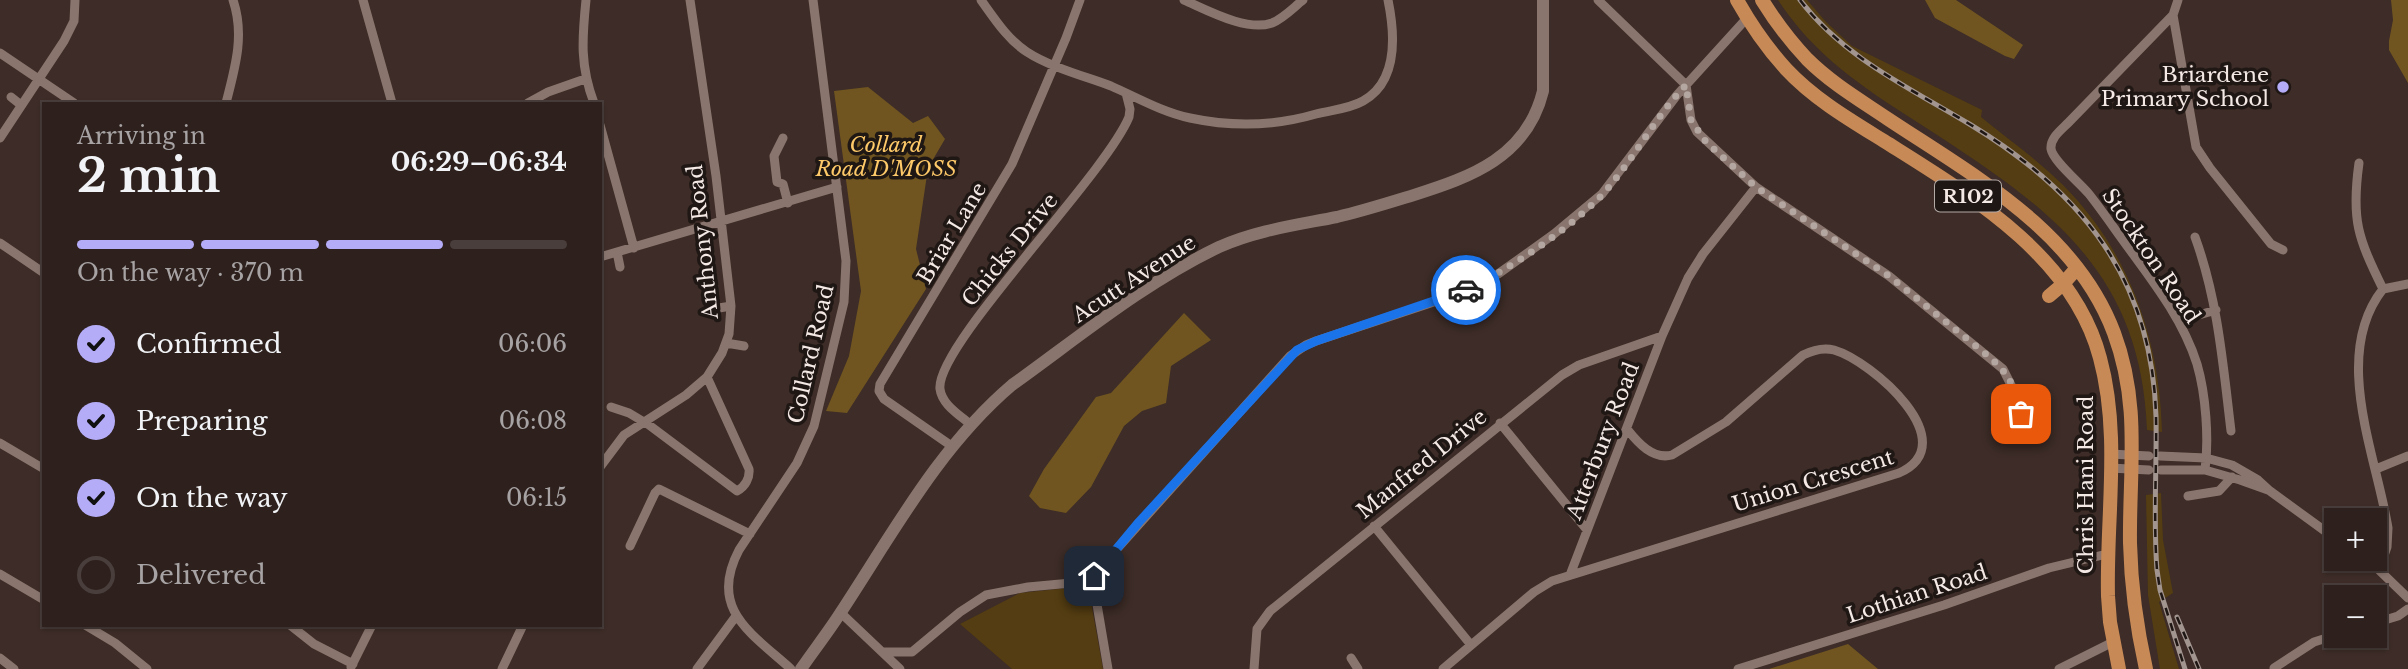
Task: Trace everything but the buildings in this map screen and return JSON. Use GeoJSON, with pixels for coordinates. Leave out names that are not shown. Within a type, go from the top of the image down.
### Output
{"type":"FeatureCollection","features":[{"type":"Feature","properties":{"kind":"main road","name":"Chris Hani Road"},"geometry":{"type":"LineString","coordinates":[[1737,0],[1769,48],[1795,77],[1850,120],[1998,218],[2024,241],[2062,285],[2082,315],[2100,356],[2109,401],[2109,609],[2119,669]]}},
{"type":"Feature","properties":{"kind":"main road","name":"Chris Hani Road"},"geometry":{"type":"LineString","coordinates":[[1762,0],[1787,36],[1827,76],[1994,188],[2022,210],[2053,239],[2077,268],[2104,310],[2126,371],[2132,404],[2130,544],[2138,625],[2146,669]]}},
{"type":"Feature","properties":{"kind":"main road"},"geometry":{"type":"LineString","coordinates":[[1909,157],[1923,149],[1936,150]]}},
{"type":"Feature","properties":{"kind":"main road"},"geometry":{"type":"LineString","coordinates":[[2049,296],[2077,268]]}},
{"type":"Feature","properties":{"kind":"street"},"geometry":{"type":"LineString","coordinates":[[0,138],[74,21],[75,0]]}},
{"type":"Feature","properties":{"kind":"street"},"geometry":{"type":"LineString","coordinates":[[226,102],[238,56],[237,13],[233,0]]}},
{"type":"Feature","properties":{"kind":"street"},"geometry":{"type":"LineString","coordinates":[[363,0],[392,102]]}},
{"type":"Feature","properties":{"kind":"street"},"geometry":{"type":"LineString","coordinates":[[586,0],[582,40],[585,79],[594,102]]}},
{"type":"Feature","properties":{"kind":"street","name":"Anthony Road"},"geometry":{"type":"LineString","coordinates":[[602,464],[624,435],[686,395],[707,377],[729,334],[732,306],[690,0]]}},
{"type":"Feature","properties":{"kind":"street","name":"Collard Road"},"geometry":{"type":"LineString","coordinates":[[736,616],[730,601],[728,575],[735,557],[806,448],[821,400],[846,284],[846,261],[813,0]]}},
{"type":"Feature","properties":{"kind":"street"},"geometry":{"type":"LineString","coordinates":[[981,0],[1018,46],[1033,55],[1176,115],[1225,124],[1273,124],[1293,121],[1354,105],[1371,95],[1385,76],[1394,45],[1393,21],[1388,0]]}},
{"type":"Feature","properties":{"kind":"street","name":"Briar Lane"},"geometry":{"type":"LineString","coordinates":[[953,447],[884,399],[879,391],[880,384],[1007,175],[1080,0]]}},
{"type":"Feature","properties":{"kind":"street"},"geometry":{"type":"LineString","coordinates":[[1184,0],[1234,20],[1258,25],[1278,20],[1303,0]]}},
{"type":"Feature","properties":{"kind":"street","name":"Acutt Avenue"},"geometry":{"type":"LineString","coordinates":[[801,669],[841,613],[902,516],[953,447],[986,407],[1012,385],[1126,303],[1199,257],[1259,232],[1340,216],[1444,186],[1484,169],[1500,158],[1521,137],[1539,106],[1543,91],[1543,0]]}},
{"type":"Feature","properties":{"kind":"street"},"geometry":{"type":"LineString","coordinates":[[1598,0],[1686,85],[1691,120],[1697,132],[1756,187],[1889,276],[1992,359],[2008,376],[2016,395],[2023,436]]}},
{"type":"Feature","properties":{"kind":"street"},"geometry":{"type":"LineString","coordinates":[[2178,0],[2173,15],[2193,140],[2200,154],[2271,244],[2283,250]]}},
{"type":"Feature","properties":{"kind":"street","name":"Stockton Road"},"geometry":{"type":"LineString","coordinates":[[2173,15],[2054,138],[2051,147],[2054,155],[2116,230],[2178,320],[2197,366],[2205,421],[2205,470]]}},
{"type":"Feature","properties":{"kind":"street"},"geometry":{"type":"LineString","coordinates":[[1108,669],[1093,581],[1098,570],[1297,350],[1316,341],[1464,292],[1498,274],[1571,222],[1602,194],[1668,106],[1747,18]]}},
{"type":"Feature","properties":{"kind":"street"},"geometry":{"type":"LineString","coordinates":[[0,53],[72,102]]}},
{"type":"Feature","properties":{"kind":"street"},"geometry":{"type":"LineString","coordinates":[[530,102],[548,92],[585,79]]}},
{"type":"Feature","properties":{"kind":"street","name":"Chicks Drive"},"geometry":{"type":"LineString","coordinates":[[971,425],[943,398],[940,385],[943,373],[971,327],[1099,165],[1129,117],[1126,93]]}},
{"type":"Feature","properties":{"kind":"street"},"geometry":{"type":"LineString","coordinates":[[11,97],[21,106]]}},
{"type":"Feature","properties":{"kind":"street"},"geometry":{"type":"LineString","coordinates":[[602,132],[634,248]]}},
{"type":"Feature","properties":{"kind":"street"},"geometry":{"type":"LineString","coordinates":[[783,138],[774,156],[777,182],[783,184],[788,203]]}},
{"type":"Feature","properties":{"kind":"street"},"geometry":{"type":"LineString","coordinates":[[2359,163],[2355,192],[2357,230],[2383,289]]}},
{"type":"Feature","properties":{"kind":"street"},"geometry":{"type":"LineString","coordinates":[[602,256],[837,187]]}},
{"type":"Feature","properties":{"kind":"street","name":"Atterbury Road"},"geometry":{"type":"LineString","coordinates":[[1570,575],[1662,336],[1696,265],[1756,187]]}},
{"type":"Feature","properties":{"kind":"street"},"geometry":{"type":"LineString","coordinates":[[2195,237],[2216,310],[2231,431]]}},
{"type":"Feature","properties":{"kind":"street"},"geometry":{"type":"LineString","coordinates":[[0,243],[42,271]]}},
{"type":"Feature","properties":{"kind":"street"},"geometry":{"type":"LineString","coordinates":[[617,252],[620,267]]}},
{"type":"Feature","properties":{"kind":"street"},"geometry":{"type":"LineString","coordinates":[[2384,508],[2360,393],[2360,358],[2366,317],[2373,302],[2383,289],[2408,284]]}},
{"type":"Feature","properties":{"kind":"street"},"geometry":{"type":"LineString","coordinates":[[713,309],[732,306]]}},
{"type":"Feature","properties":{"kind":"street"},"geometry":{"type":"LineString","coordinates":[[2178,320],[2216,310]]}},
{"type":"Feature","properties":{"kind":"street","name":"Manfred Drive"},"geometry":{"type":"LineString","coordinates":[[1254,669],[1255,636],[1266,616],[1500,423],[1572,368],[1662,336]]}},
{"type":"Feature","properties":{"kind":"street"},"geometry":{"type":"LineString","coordinates":[[726,343],[744,346]]}},
{"type":"Feature","properties":{"kind":"street","name":"Union Crescent"},"geometry":{"type":"LineString","coordinates":[[1570,575],[1899,473],[1914,464],[1921,446],[1918,422],[1893,388],[1864,366],[1827,349],[1802,355],[1727,422],[1672,455],[1663,456],[1652,452],[1640,444],[1627,429]]}},
{"type":"Feature","properties":{"kind":"street"},"geometry":{"type":"LineString","coordinates":[[611,407],[643,421],[733,489],[740,489],[749,477],[749,469],[707,377]]}},
{"type":"Feature","properties":{"kind":"street"},"geometry":{"type":"LineString","coordinates":[[1500,423],[1587,530]]}},
{"type":"Feature","properties":{"kind":"street"},"geometry":{"type":"LineString","coordinates":[[0,443],[42,468]]}},
{"type":"Feature","properties":{"kind":"street"},"geometry":{"type":"LineString","coordinates":[[2110,461],[2133,462],[2149,456]]}},
{"type":"Feature","properties":{"kind":"street"},"geometry":{"type":"LineString","coordinates":[[2160,456],[2206,458],[2239,468],[2324,530]]}},
{"type":"Feature","properties":{"kind":"street"},"geometry":{"type":"LineString","coordinates":[[2376,469],[2408,456]]}},
{"type":"Feature","properties":{"kind":"street"},"geometry":{"type":"LineString","coordinates":[[2110,461],[2133,462],[2149,470]]}},
{"type":"Feature","properties":{"kind":"street"},"geometry":{"type":"LineString","coordinates":[[2161,470],[2205,470],[2270,491]]}},
{"type":"Feature","properties":{"kind":"street"},"geometry":{"type":"LineString","coordinates":[[2188,496],[2219,491],[2232,477]]}},
{"type":"Feature","properties":{"kind":"street"},"geometry":{"type":"LineString","coordinates":[[629,546],[659,489],[750,534]]}},
{"type":"Feature","properties":{"kind":"street"},"geometry":{"type":"LineString","coordinates":[[2387,523],[2387,547]]}},
{"type":"Feature","properties":{"kind":"street"},"geometry":{"type":"LineString","coordinates":[[1374,526],[1471,645]]}},
{"type":"Feature","properties":{"kind":"street","name":"Lothian Road"},"geometry":{"type":"LineString","coordinates":[[1738,669],[1944,605],[2049,568],[2107,554]]}},
{"type":"Feature","properties":{"kind":"street"},"geometry":{"type":"LineString","coordinates":[[2380,571],[2408,598]]}},
{"type":"Feature","properties":{"kind":"street"},"geometry":{"type":"LineString","coordinates":[[0,573],[42,599]]}},
{"type":"Feature","properties":{"kind":"street"},"geometry":{"type":"LineString","coordinates":[[1443,669],[1539,588],[1570,575]]}},
{"type":"Feature","properties":{"kind":"street"},"geometry":{"type":"LineString","coordinates":[[882,652],[912,652],[986,594],[1093,581]]}},
{"type":"Feature","properties":{"kind":"street"},"geometry":{"type":"LineString","coordinates":[[2387,619],[2408,610]]}},
{"type":"Feature","properties":{"kind":"street"},"geometry":{"type":"LineString","coordinates":[[841,613],[900,669]]}},
{"type":"Feature","properties":{"kind":"street"},"geometry":{"type":"LineString","coordinates":[[697,669],[736,616],[792,669]]}},
{"type":"Feature","properties":{"kind":"street"},"geometry":{"type":"LineString","coordinates":[[88,627],[115,643],[147,669]]}},
{"type":"Feature","properties":{"kind":"street"},"geometry":{"type":"LineString","coordinates":[[293,627],[314,644],[351,666],[371,627]]}},
{"type":"Feature","properties":{"kind":"street"},"geometry":{"type":"LineString","coordinates":[[502,669],[522,627]]}},
{"type":"Feature","properties":{"kind":"street"},"geometry":{"type":"LineString","coordinates":[[2274,667],[2314,642],[2324,639]]}},
{"type":"Feature","properties":{"kind":"street"},"geometry":{"type":"LineString","coordinates":[[2059,669],[2113,642]]}},
{"type":"Feature","properties":{"kind":"street"},"geometry":{"type":"LineString","coordinates":[[0,658],[14,669]]}},
{"type":"Feature","properties":{"kind":"street"},"geometry":{"type":"LineString","coordinates":[[1350,658],[1358,669]]}},
{"type":"Feature","properties":{"kind":"shaded area"},"geometry":{"type":"Polygon","coordinates":[[[1778,0],[1807,0],[1852,46],[1982,110],[1981,117],[2063,185],[2106,239],[2123,268],[2136,299],[2155,364],[2162,432],[2147,430],[2141,373],[2126,324],[2105,282],[2077,245],[2005,181],[1877,96],[1840,68],[1807,38],[1778,0]]]}},
{"type":"Feature","properties":{"kind":"shaded area"},"geometry":{"type":"Polygon","coordinates":[[[2161,493],[2163,540],[2173,593],[2159,602],[2179,669],[2160,669],[2148,595],[2146,495],[2161,493]]]}},
{"type":"Feature","properties":{"kind":"shaded area"},"geometry":{"type":"Polygon","coordinates":[[[1088,586],[1103,669],[1012,669],[960,624],[1020,593],[1088,586]]]}},
{"type":"Feature","properties":{"kind":"green space"},"geometry":{"type":"Polygon","coordinates":[[[1925,0],[1956,0],[2023,45],[2014,59],[2005,56],[1935,18],[1925,0]]]}},
{"type":"Feature","properties":{"kind":"green space"},"geometry":{"type":"Polygon","coordinates":[[[2391,0],[2408,0],[2408,83],[2389,50],[2393,20],[2391,0]]]}},
{"type":"Feature","properties":{"kind":"green space","name":"Collard Road D'MOSS"},"geometry":{"type":"Polygon","coordinates":[[[868,87],[913,123],[928,116],[945,139],[928,168],[916,249],[926,289],[847,413],[826,411],[849,356],[861,291],[834,91],[868,87]]]}},
{"type":"Feature","properties":{"kind":"green space"},"geometry":{"type":"Polygon","coordinates":[[[1184,313],[1211,340],[1171,366],[1166,403],[1142,411],[1124,426],[1091,487],[1066,513],[1040,508],[1029,496],[1044,469],[1096,397],[1111,393],[1184,313]]]}},
{"type":"Feature","properties":{"kind":"green space"},"geometry":{"type":"Polygon","coordinates":[[[1848,644],[1878,669],[1769,669],[1848,644]]]}},
{"type":"Feature","properties":{"kind":"railway"},"geometry":{"type":"LineString","coordinates":[[1800,0],[1817,21],[1857,55],[2011,151],[2047,180],[2078,211],[2104,245],[2125,282],[2141,323],[2151,367],[2156,416],[2157,570],[2160,590],[2185,669]]}},
{"type":"Feature","properties":{"kind":"railway"},"geometry":{"type":"LineString","coordinates":[[2177,617],[2199,669]]}},
{"type":"Feature","properties":{"kind":"way so far"},"geometry":{"type":"LineString","coordinates":[[1466,290],[1522,258],[1596,200],[1610,186],[1686,85],[1691,120],[1706,142],[1756,187],[1889,276],[1992,359],[2008,376],[2021,414]]}},
{"type":"Feature","properties":{"kind":"place","name":"Briardene Primary School"},"geometry":{"type":"Point","coordinates":[2283,87]}},
{"type":"Feature","properties":{"kind":"route"},"geometry":{"type":"LineString","coordinates":[[1094,576],[1139,522],[1297,350],[1316,341],[1466,290]]}}]}
